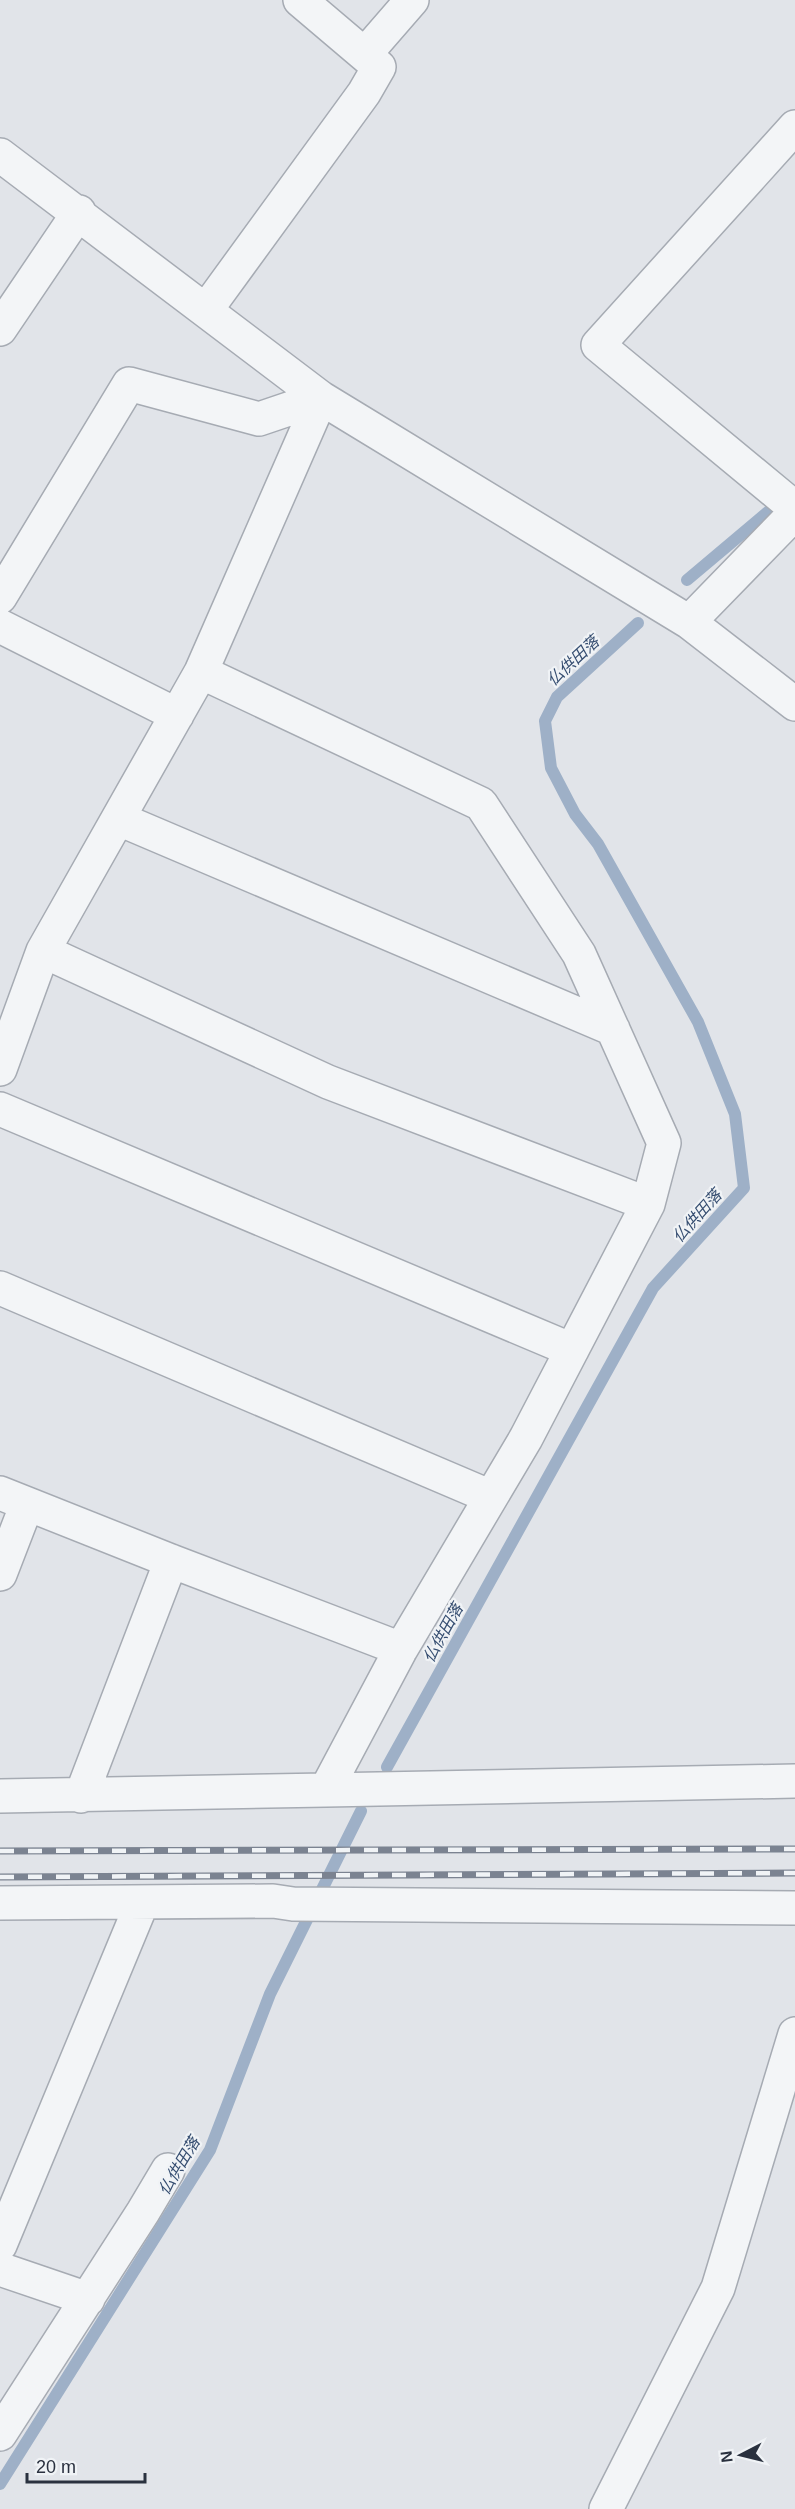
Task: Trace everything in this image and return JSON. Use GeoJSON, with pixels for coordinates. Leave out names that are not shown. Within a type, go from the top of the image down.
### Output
{"type":"FeatureCollection","features":[{"type":"Feature","properties":{"kind":"street"},"geometry":{"type":"LineString","coordinates":[[206,310],[364,93],[379,67],[366,53],[300,0]]}},
{"type":"Feature","properties":{"kind":"street"},"geometry":{"type":"LineString","coordinates":[[366,53],[412,0]]}},
{"type":"Feature","properties":{"kind":"street"},"geometry":{"type":"LineString","coordinates":[[689,622],[795,511],[598,345],[795,127]]}},
{"type":"Feature","properties":{"kind":"street"},"geometry":{"type":"LineString","coordinates":[[0,155],[79,212],[321,398],[689,622],[795,704]]}},
{"type":"Feature","properties":{"kind":"street"},"geometry":{"type":"LineString","coordinates":[[0,329],[79,212]]}},
{"type":"Feature","properties":{"kind":"street"},"geometry":{"type":"LineString","coordinates":[[0,597],[129,384],[259,419],[321,398]]}},
{"type":"Feature","properties":{"kind":"street"},"geometry":{"type":"LineString","coordinates":[[0,1069],[43,951],[201,672],[321,398]]}},
{"type":"Feature","properties":{"kind":"street"},"geometry":{"type":"LineString","coordinates":[[0,626],[177,715]]}},
{"type":"Feature","properties":{"kind":"street"},"geometry":{"type":"LineString","coordinates":[[201,672],[482,804],[579,954],[664,1143],[648,1204],[572,1350],[526,1438],[401,1649],[326,1790]]}},
{"type":"Feature","properties":{"kind":"street"},"geometry":{"type":"LineString","coordinates":[[119,819],[613,1029]]}},
{"type":"Feature","properties":{"kind":"street"},"geometry":{"type":"LineString","coordinates":[[43,951],[328,1082],[648,1204]]}},
{"type":"Feature","properties":{"kind":"street"},"geometry":{"type":"LineString","coordinates":[[0,1109],[572,1350]]}},
{"type":"Feature","properties":{"kind":"street"},"geometry":{"type":"LineString","coordinates":[[0,1288],[491,1497]]}},
{"type":"Feature","properties":{"kind":"street"},"geometry":{"type":"LineString","coordinates":[[0,1574],[14,1498],[401,1649]]}},
{"type":"Feature","properties":{"kind":"street"},"geometry":{"type":"LineString","coordinates":[[81,1796],[171,1561]]}},
{"type":"Feature","properties":{"kind":"street"},"geometry":{"type":"LineString","coordinates":[[0,1796],[795,1781]]}},
{"type":"Feature","properties":{"kind":"street"},"geometry":{"type":"LineString","coordinates":[[0,1903],[273,1901],[293,1904],[795,1908]]}},
{"type":"Feature","properties":{"kind":"street"},"geometry":{"type":"LineString","coordinates":[[0,2245],[142,1903]]}},
{"type":"Feature","properties":{"kind":"street"},"geometry":{"type":"LineString","coordinates":[[606,2509],[718,2288],[795,2034]]}},
{"type":"Feature","properties":{"kind":"street"},"geometry":{"type":"LineString","coordinates":[[0,2434],[168,2170]]}},
{"type":"Feature","properties":{"kind":"street"},"geometry":{"type":"LineString","coordinates":[[0,2269],[88,2299]]}},
{"type":"Feature","properties":{"kind":"waterway","name":"仏供田落"},"geometry":{"type":"LineString","coordinates":[[687,580],[769,511]]}},
{"type":"Feature","properties":{"kind":"waterway","name":"仏供田落"},"geometry":{"type":"LineString","coordinates":[[387,1767],[653,1288],[744,1188],[735,1114],[698,1022],[598,844],[575,814],[551,768],[545,721],[557,697],[638,623]]}},
{"type":"Feature","properties":{"kind":"waterway","name":"仏供田落"},"geometry":{"type":"LineString","coordinates":[[0,2484],[210,2150],[270,1994],[361,1811]]}},
{"type":"Feature","properties":{"kind":"railway"},"geometry":{"type":"LineString","coordinates":[[0,1851],[795,1849]]}},
{"type":"Feature","properties":{"kind":"railway"},"geometry":{"type":"LineString","coordinates":[[0,1877],[795,1873]]}}]}
